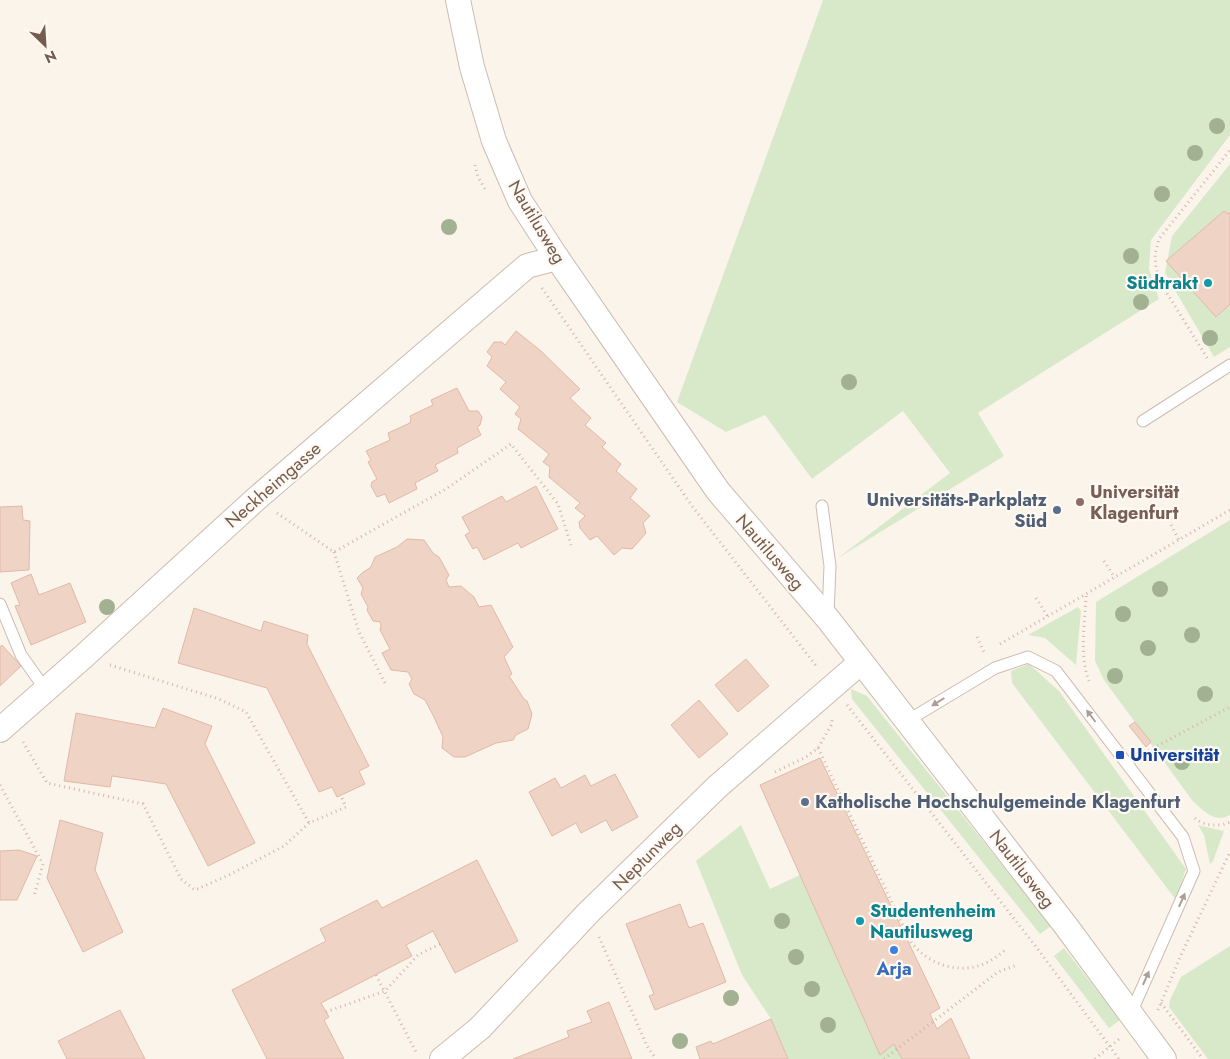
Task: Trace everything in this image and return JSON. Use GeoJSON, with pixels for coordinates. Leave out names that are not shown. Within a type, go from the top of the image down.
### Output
{"type":"FeatureCollection","features":[{"type":"Feature","properties":{"kind":"street","name":"Nautilusweg"},"geometry":{"type":"LineString","coordinates":[[458,0],[472,67],[494,142],[520,201],[557,258],[718,491],[828,619],[1066,926],[1164,1059]]}},
{"type":"Feature","properties":{"kind":"street","name":"Neckheimgasse"},"geometry":{"type":"LineString","coordinates":[[5,725],[83,657],[256,499],[526,266],[557,258]]}},
{"type":"Feature","properties":{"kind":"street","name":"Neptunweg"},"geometry":{"type":"LineString","coordinates":[[442,1059],[480,1028],[588,913],[717,787],[861,662]]}},
{"type":"Feature","properties":{"kind":"lane"},"geometry":{"type":"LineString","coordinates":[[1143,421],[1230,365]]}},
{"type":"Feature","properties":{"kind":"lane"},"geometry":{"type":"LineString","coordinates":[[822,506],[830,566],[828,619]]}},
{"type":"Feature","properties":{"kind":"lane"},"geometry":{"type":"LineString","coordinates":[[0,604],[22,655],[45,690]]}},
{"type":"Feature","properties":{"kind":"lane"},"geometry":{"type":"LineString","coordinates":[[908,721],[995,668],[1028,657],[1056,671],[1183,837],[1194,872],[1131,1013]]}},
{"type":"Feature","properties":{"kind":"path"},"geometry":{"type":"LineString","coordinates":[[1216,374],[1168,293],[1156,268],[1155,254],[1159,239],[1230,150]]}},
{"type":"Feature","properties":{"kind":"path"},"geometry":{"type":"LineString","coordinates":[[334,552],[446,489],[510,444],[558,504],[571,545]]}},
{"type":"Feature","properties":{"kind":"path"},"geometry":{"type":"LineString","coordinates":[[256,499],[334,552],[359,632],[384,683]]}},
{"type":"Feature","properties":{"kind":"path"},"geometry":{"type":"LineString","coordinates":[[977,657],[1230,510]]}},
{"type":"Feature","properties":{"kind":"path"},"geometry":{"type":"LineString","coordinates":[[1171,525],[1179,540]]}},
{"type":"Feature","properties":{"kind":"path"},"geometry":{"type":"LineString","coordinates":[[1104,561],[1115,578]]}},
{"type":"Feature","properties":{"kind":"path"},"geometry":{"type":"LineString","coordinates":[[1086,595],[1083,654],[1085,670],[1091,685]]}},
{"type":"Feature","properties":{"kind":"path"},"geometry":{"type":"LineString","coordinates":[[1036,598],[1048,617]]}},
{"type":"Feature","properties":{"kind":"path"},"geometry":{"type":"LineString","coordinates":[[976,637],[985,653]]}},
{"type":"Feature","properties":{"kind":"path"},"geometry":{"type":"LineString","coordinates":[[83,657],[219,699],[246,712],[309,823]]}},
{"type":"Feature","properties":{"kind":"path"},"geometry":{"type":"LineString","coordinates":[[832,686],[1037,948],[1119,1059]]}},
{"type":"Feature","properties":{"kind":"path"},"geometry":{"type":"LineString","coordinates":[[1149,760],[1144,753],[1230,707]]}},
{"type":"Feature","properties":{"kind":"path"},"geometry":{"type":"LineString","coordinates":[[5,725],[47,783],[144,804],[180,879],[196,890],[284,846],[309,823],[346,807],[341,796]]}},
{"type":"Feature","properties":{"kind":"path"},"geometry":{"type":"LineString","coordinates":[[818,748],[911,942],[919,953],[934,962],[949,967],[967,968],[980,966],[1005,950]]}},
{"type":"Feature","properties":{"kind":"path"},"geometry":{"type":"LineString","coordinates":[[0,786],[43,864],[34,896]]}},
{"type":"Feature","properties":{"kind":"path"},"geometry":{"type":"LineString","coordinates":[[1193,816],[1200,823],[1215,825],[1230,822]]}},
{"type":"Feature","properties":{"kind":"path"},"geometry":{"type":"LineString","coordinates":[[1202,1059],[1161,1002],[1230,852]]}},
{"type":"Feature","properties":{"kind":"path"},"geometry":{"type":"LineString","coordinates":[[588,913],[647,1046],[656,1059]]}},
{"type":"Feature","properties":{"kind":"path"},"geometry":{"type":"LineString","coordinates":[[326,1012],[384,990],[418,955],[440,944]]}},
{"type":"Feature","properties":{"kind":"path"},"geometry":{"type":"LineString","coordinates":[[884,1059],[998,972],[1017,965]]}},
{"type":"Feature","properties":{"kind":"path"},"geometry":{"type":"LineString","coordinates":[[376,975],[419,1059]]}},
{"type":"Feature","properties":{"kind":"path"},"geometry":{"type":"LineString","coordinates":[[1095,1059],[1110,1047]]}},
{"type":"Feature","properties":{"kind":"green space"},"geometry":{"type":"Polygon","coordinates":[[[823,0],[1230,0],[1230,135],[1151,240],[1149,269],[1159,299],[978,413],[1004,456],[838,558],[950,473],[903,411],[812,479],[765,415],[726,432],[677,402],[823,0]]]}},
{"type":"Feature","properties":{"kind":"green space"},"geometry":{"type":"Polygon","coordinates":[[[1230,164],[1230,212],[1228,214],[1224,211],[1168,260],[1172,236],[1230,164]]]}},
{"type":"Feature","properties":{"kind":"green space"},"geometry":{"type":"Polygon","coordinates":[[[1167,262],[1230,304],[1230,347],[1214,357],[1165,273],[1167,262]]]}},
{"type":"Feature","properties":{"kind":"green space"},"geometry":{"type":"Polygon","coordinates":[[[1230,520],[1230,815],[1219,818],[1209,815],[1192,800],[1104,680],[1095,661],[1096,602],[1230,520]]]}},
{"type":"Feature","properties":{"kind":"green space"},"geometry":{"type":"Polygon","coordinates":[[[1078,607],[1081,611],[1076,665],[1045,638],[1028,635],[1078,607]]]}},
{"type":"Feature","properties":{"kind":"green space"},"geometry":{"type":"Polygon","coordinates":[[[1029,664],[1059,691],[1186,869],[1176,900],[1012,683],[1011,671],[1029,664]]]}},
{"type":"Feature","properties":{"kind":"green space"},"geometry":{"type":"Polygon","coordinates":[[[851,689],[867,696],[1051,926],[1040,934],[852,699],[851,689]]]}},
{"type":"Feature","properties":{"kind":"green space"},"geometry":{"type":"Polygon","coordinates":[[[741,825],[770,889],[800,875],[880,1054],[894,1044],[902,1059],[788,1059],[771,1019],[742,975],[696,861],[741,825]]]}},
{"type":"Feature","properties":{"kind":"green space"},"geometry":{"type":"Polygon","coordinates":[[[1198,825],[1224,831],[1213,861],[1210,864],[1204,835],[1198,825]]]}},
{"type":"Feature","properties":{"kind":"green space"},"geometry":{"type":"Polygon","coordinates":[[[1230,946],[1230,1059],[1208,1059],[1169,1007],[1170,1000],[1181,977],[1230,946]]]}},
{"type":"Feature","properties":{"kind":"green space"},"geometry":{"type":"Polygon","coordinates":[[[1064,948],[1120,1020],[1109,1028],[1054,956],[1064,948]]]}},
{"type":"Feature","properties":{"kind":"building","name":"Südtrakt"},"geometry":{"type":"Polygon","coordinates":[[[1224,211],[1228,214],[1230,212],[1230,304],[1216,317],[1166,261],[1224,211]]]}},
{"type":"Feature","properties":{"kind":"building"},"geometry":{"type":"Polygon","coordinates":[[[516,331],[541,351],[580,389],[570,398],[591,418],[585,425],[606,443],[602,447],[621,464],[616,471],[637,489],[630,498],[650,516],[643,523],[646,533],[632,549],[622,548],[614,555],[597,536],[590,540],[580,528],[579,522],[585,516],[575,508],[580,503],[549,477],[550,467],[543,462],[549,454],[518,429],[521,419],[515,414],[520,407],[500,389],[506,382],[487,366],[492,357],[487,352],[494,342],[502,342],[505,345],[516,331]]]}},
{"type":"Feature","properties":{"kind":"building"},"geometry":{"type":"Polygon","coordinates":[[[457,388],[469,411],[478,411],[482,417],[480,425],[477,427],[481,435],[457,448],[458,453],[435,465],[438,471],[415,483],[417,489],[389,503],[385,494],[377,497],[371,486],[372,482],[377,479],[368,462],[371,460],[366,451],[390,440],[388,433],[410,423],[410,416],[433,405],[431,400],[457,388]]]}},
{"type":"Feature","properties":{"kind":"building"},"geometry":{"type":"Polygon","coordinates":[[[536,486],[558,529],[521,548],[518,543],[484,560],[477,547],[473,549],[465,535],[470,532],[462,517],[502,496],[506,502],[536,486]]]}},
{"type":"Feature","properties":{"kind":"building"},"geometry":{"type":"Polygon","coordinates":[[[22,506],[23,520],[30,521],[29,570],[0,572],[0,507],[22,506]]]}},
{"type":"Feature","properties":{"kind":"building"},"geometry":{"type":"Polygon","coordinates":[[[407,539],[424,540],[433,553],[439,557],[449,575],[446,580],[449,587],[461,586],[474,597],[479,607],[491,605],[513,647],[504,657],[512,674],[509,676],[527,701],[532,714],[528,729],[516,735],[513,740],[496,743],[465,757],[454,757],[442,748],[443,737],[425,700],[414,694],[409,684],[412,679],[408,672],[391,670],[382,653],[390,649],[380,630],[380,622],[373,621],[367,610],[368,607],[361,594],[363,588],[357,578],[371,567],[375,557],[397,547],[407,539]]]}},
{"type":"Feature","properties":{"kind":"building"},"geometry":{"type":"Polygon","coordinates":[[[31,574],[39,595],[70,583],[86,622],[31,645],[15,606],[20,605],[11,583],[31,574]]]}},
{"type":"Feature","properties":{"kind":"building"},"geometry":{"type":"Polygon","coordinates":[[[194,608],[261,631],[264,621],[308,635],[307,644],[369,766],[359,771],[365,784],[337,797],[332,787],[319,792],[267,688],[178,663],[194,608]]]}},
{"type":"Feature","properties":{"kind":"building"},"geometry":{"type":"Polygon","coordinates":[[[2,645],[21,666],[0,686],[0,647],[2,645]]]}},
{"type":"Feature","properties":{"kind":"building"},"geometry":{"type":"Polygon","coordinates":[[[746,659],[769,686],[738,712],[715,685],[746,659]]]}},
{"type":"Feature","properties":{"kind":"building"},"geometry":{"type":"Polygon","coordinates":[[[699,700],[728,734],[699,758],[671,725],[699,700]]]}},
{"type":"Feature","properties":{"kind":"building"},"geometry":{"type":"Polygon","coordinates":[[[163,708],[212,726],[205,744],[255,843],[208,866],[166,784],[112,776],[110,787],[64,781],[76,713],[155,728],[163,708]]]}},
{"type":"Feature","properties":{"kind":"building"},"geometry":{"type":"Polygon","coordinates":[[[1135,722],[1151,742],[1146,747],[1129,726],[1135,722]]]}},
{"type":"Feature","properties":{"kind":"building","name":"Studentenheim Nautilusweg"},"geometry":{"type":"Polygon","coordinates":[[[820,758],[940,1008],[930,1014],[937,1029],[951,1018],[970,1059],[902,1059],[894,1044],[880,1055],[760,785],[820,758]]]}},
{"type":"Feature","properties":{"kind":"building"},"geometry":{"type":"Polygon","coordinates":[[[615,774],[638,817],[612,831],[606,820],[581,833],[576,823],[552,836],[529,792],[555,778],[561,788],[585,775],[591,786],[615,774]]]}},
{"type":"Feature","properties":{"kind":"building"},"geometry":{"type":"Polygon","coordinates":[[[60,820],[103,833],[95,870],[123,932],[83,952],[47,878],[60,820]]]}},
{"type":"Feature","properties":{"kind":"building"},"geometry":{"type":"Polygon","coordinates":[[[19,850],[37,856],[17,900],[0,900],[0,851],[19,850]]]}},
{"type":"Feature","properties":{"kind":"building"},"geometry":{"type":"Polygon","coordinates":[[[477,860],[518,941],[455,973],[433,931],[406,945],[412,956],[321,1003],[329,1017],[324,1020],[344,1059],[267,1059],[232,990],[326,941],[320,929],[377,900],[382,908],[477,860]]]}},
{"type":"Feature","properties":{"kind":"building"},"geometry":{"type":"Polygon","coordinates":[[[680,904],[689,928],[703,923],[726,982],[655,1010],[649,996],[654,994],[626,924],[680,904]]]}},
{"type":"Feature","properties":{"kind":"building"},"geometry":{"type":"Polygon","coordinates":[[[609,1002],[632,1059],[513,1059],[569,1037],[567,1031],[592,1022],[587,1011],[609,1002]]]}},
{"type":"Feature","properties":{"kind":"building"},"geometry":{"type":"Polygon","coordinates":[[[120,1010],[145,1059],[67,1059],[58,1041],[120,1010]]]}},
{"type":"Feature","properties":{"kind":"building"},"geometry":{"type":"Polygon","coordinates":[[[771,1019],[788,1059],[700,1059],[696,1047],[711,1041],[713,1044],[771,1019]]]}},
{"type":"Feature","properties":{"kind":"place","name":"Südtrakt"},"geometry":{"type":"Point","coordinates":[1208,283]}},
{"type":"Feature","properties":{"kind":"place","name":"Universität Klagenfurt"},"geometry":{"type":"Point","coordinates":[1080,502]}},
{"type":"Feature","properties":{"kind":"place","name":"Universitäts-Parkplatz Süd"},"geometry":{"type":"Point","coordinates":[1057,510]}},
{"type":"Feature","properties":{"kind":"place","name":"Universität"},"geometry":{"type":"Point","coordinates":[1120,755]}},
{"type":"Feature","properties":{"kind":"place","name":"Katholische Hochschulgemeinde Klagenfurt"},"geometry":{"type":"Point","coordinates":[805,802]}},
{"type":"Feature","properties":{"kind":"place","name":"Studentenheim Nautilusweg"},"geometry":{"type":"Point","coordinates":[860,921]}},
{"type":"Feature","properties":{"kind":"place","name":"Arja"},"geometry":{"type":"Point","coordinates":[894,950]}}]}
